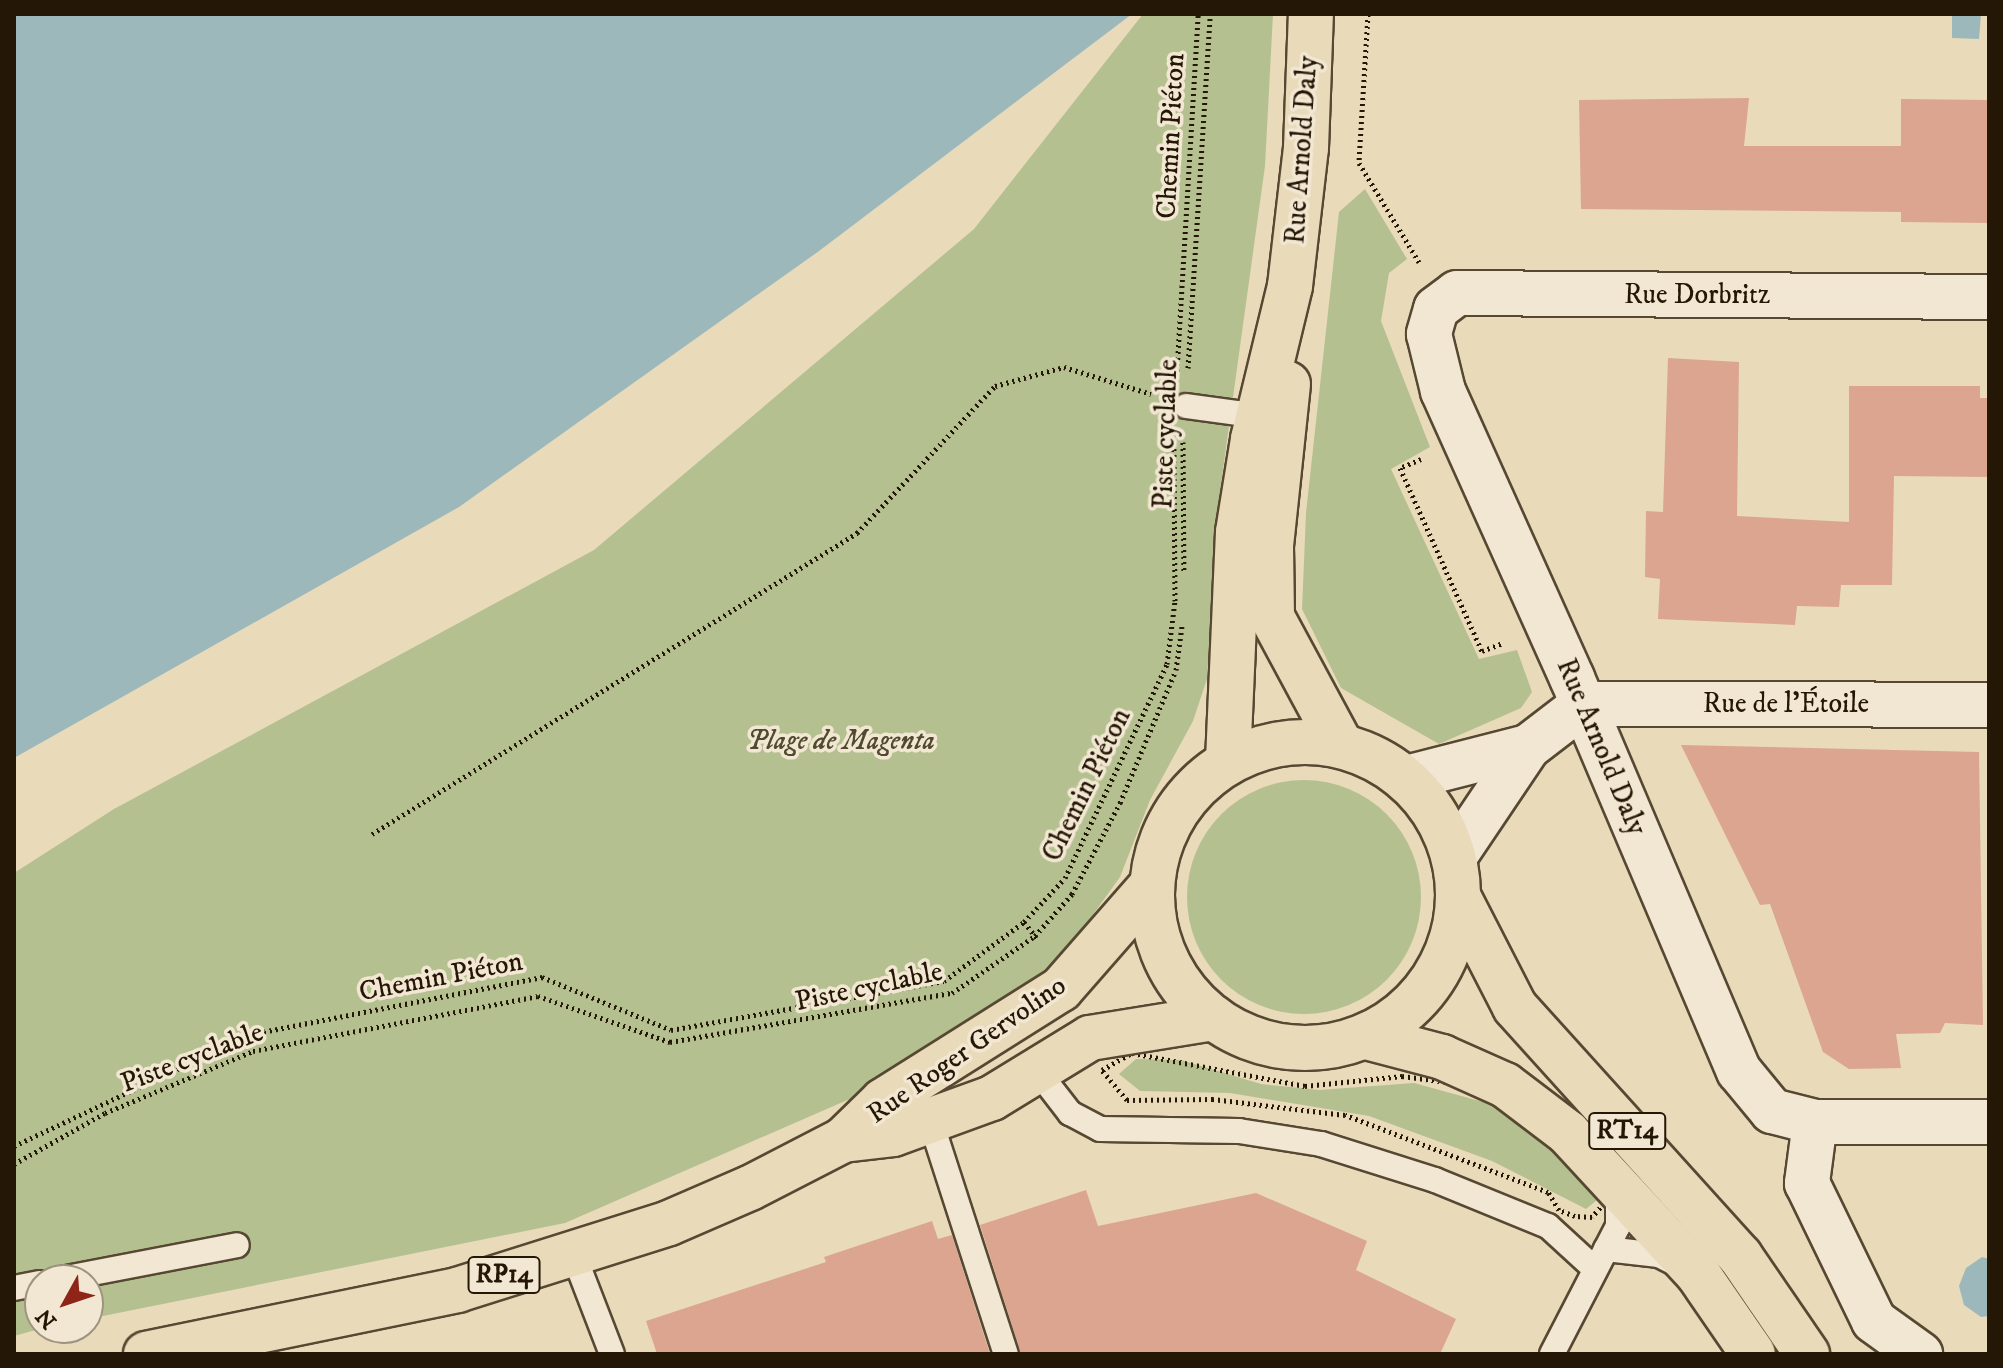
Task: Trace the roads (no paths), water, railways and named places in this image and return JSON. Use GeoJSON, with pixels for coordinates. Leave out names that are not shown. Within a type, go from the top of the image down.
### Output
{"type":"FeatureCollection","features":[{"type":"Feature","properties":{"kind":"main road","name":"Rue Arnold Daly"},"geometry":{"type":"LineString","coordinates":[[1311,14],[1306,148],[1290,286],[1287,415],[1271,546],[1272,617],[1341,745]]}},
{"type":"Feature","properties":{"kind":"main road","name":"Rue Arnold Daly"},"geometry":{"type":"LineString","coordinates":[[1228,761],[1238,532],[1259,416],[1290,286]]}},
{"type":"Feature","properties":{"kind":"main road"},"geometry":{"type":"LineString","coordinates":[[1302,740],[1341,745],[1375,757],[1406,778],[1444,827],[1454,857],[1460,900],[1452,943],[1433,982],[1403,1014],[1366,1037],[1327,1048],[1287,1048],[1248,1037],[1213,1018],[1186,991],[1165,959],[1154,922],[1152,885],[1158,847],[1175,813],[1198,784],[1228,761],[1264,746],[1302,740]]}},
{"type":"Feature","properties":{"kind":"main road","name":"Rue Roger Gervolino"},"geometry":{"type":"LineString","coordinates":[[843,1140],[883,1101],[1061,989],[1152,885]]}},
{"type":"Feature","properties":{"kind":"main road","name":"RT14"},"geometry":{"type":"LineString","coordinates":[[1460,900],[1515,1007],[1740,1256],[1807,1354]]}},
{"type":"Feature","properties":{"kind":"main road","name":"Rue Roger Gervolino"},"geometry":{"type":"LineString","coordinates":[[146,1354],[195,1350],[457,1290],[669,1223],[843,1140],[893,1134],[931,1121],[1039,1073],[1090,1038],[1213,1018]]}},
{"type":"Feature","properties":{"kind":"main road","name":"RT14"},"geometry":{"type":"LineString","coordinates":[[1366,1037],[1442,1057],[1505,1085],[1568,1133],[1698,1274],[1753,1354]]}},
{"type":"Feature","properties":{"kind":"street","name":"Rue Dorbritz"},"geometry":{"type":"LineString","coordinates":[[1429,334],[1436,309],[1457,293],[1989,297]]}},
{"type":"Feature","properties":{"kind":"street","name":"Rue Arnold Daly"},"geometry":{"type":"LineString","coordinates":[[1429,334],[1443,391],[1584,704],[1739,1071],[1772,1111],[1815,1122],[1989,1122]]}},
{"type":"Feature","properties":{"kind":"street","name":"Rue de l'Étoile"},"geometry":{"type":"LineString","coordinates":[[1584,704],[1989,705]]}},
{"type":"Feature","properties":{"kind":"street"},"geometry":{"type":"LineString","coordinates":[[1454,857],[1528,747],[1584,704]]}},
{"type":"Feature","properties":{"kind":"street"},"geometry":{"type":"LineString","coordinates":[[1406,778],[1528,747]]}},
{"type":"Feature","properties":{"kind":"street"},"geometry":{"type":"LineString","coordinates":[[1815,1122],[1807,1183],[1874,1321],[1920,1354]]}},
{"type":"Feature","properties":{"kind":"lane"},"geometry":{"type":"LineString","coordinates":[[1180,404],[1259,416]]}},
{"type":"Feature","properties":{"kind":"lane"},"geometry":{"type":"LineString","coordinates":[[1039,1073],[1070,1113],[1100,1129],[1239,1131],[1321,1144],[1435,1180],[1548,1226],[1600,1259],[1659,1255],[1698,1274]]}},
{"type":"Feature","properties":{"kind":"lane"},"geometry":{"type":"LineString","coordinates":[[916,1081],[1006,1354]]}},
{"type":"Feature","properties":{"kind":"lane"},"geometry":{"type":"LineString","coordinates":[[1552,1354],[1618,1226],[1618,1186]]}},
{"type":"Feature","properties":{"kind":"lane"},"geometry":{"type":"LineString","coordinates":[[104,1271],[237,1245]]}},
{"type":"Feature","properties":{"kind":"lane"},"geometry":{"type":"LineString","coordinates":[[573,1253],[612,1354]]}},
{"type":"Feature","properties":{"kind":"water"},"geometry":{"type":"Polygon","coordinates":[[[14,14],[1132,14],[819,251],[459,507],[14,758],[14,14]]]}},
{"type":"Feature","properties":{"kind":"water"},"geometry":{"type":"Polygon","coordinates":[[[1952,14],[1981,14],[1979,39],[1952,38],[1952,14]]]}},
{"type":"Feature","properties":{"kind":"water"},"geometry":{"type":"Polygon","coordinates":[[[1982,1257],[1989,1259],[1989,1316],[1981,1317],[1964,1305],[1959,1286],[1966,1268],[1982,1257]]]}},
{"type":"Feature","properties":{"kind":"park label","name":"Plage de Magenta"},"geometry":{"type":"Point","coordinates":[841,741]}}]}
